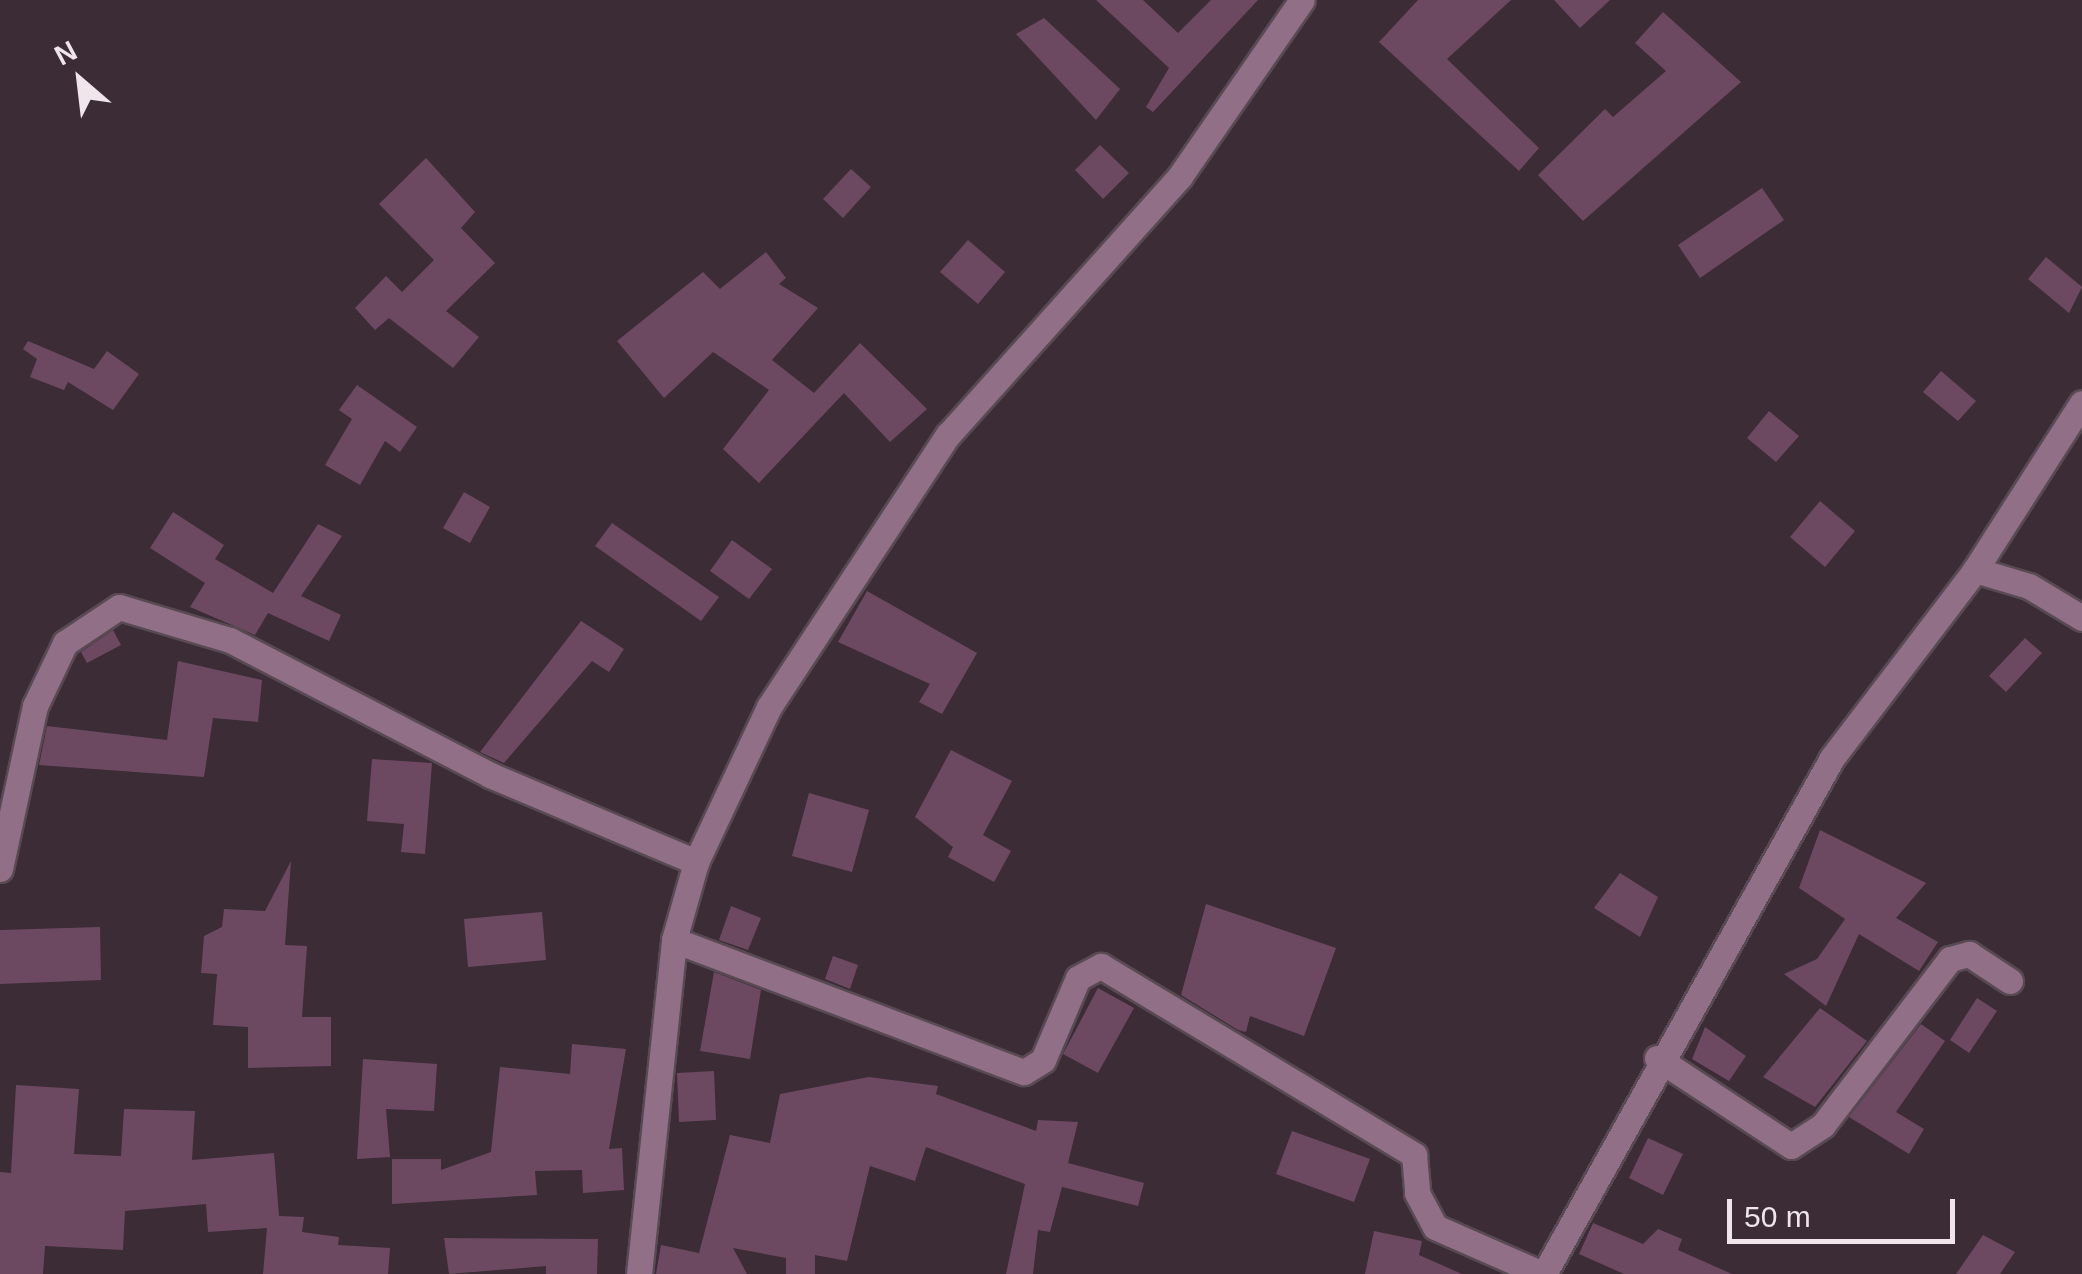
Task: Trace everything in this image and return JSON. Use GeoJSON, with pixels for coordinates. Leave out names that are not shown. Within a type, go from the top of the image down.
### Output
{"type":"FeatureCollection","features":[{"type":"Feature","properties":{"kind":"street"},"geometry":{"type":"LineString","coordinates":[[639,1274],[674,940],[696,862],[769,707],[936,450],[1060,300],[1180,176],[1302,0]]}},
{"type":"Feature","properties":{"kind":"street"},"geometry":{"type":"LineString","coordinates":[[674,940],[1024,1072],[1043,1060],[1078,978],[1101,966],[1414,1154],[1417,1193],[1436,1227],[1543,1274],[1658,1058],[1832,758],[1974,570],[2082,403]]}},
{"type":"Feature","properties":{"kind":"street"},"geometry":{"type":"LineString","coordinates":[[1974,570],[2029,586],[2082,618]]}},
{"type":"Feature","properties":{"kind":"street"},"geometry":{"type":"LineString","coordinates":[[0,870],[35,706],[64,643],[118,607],[230,640],[490,775],[696,862]]}},
{"type":"Feature","properties":{"kind":"street"},"geometry":{"type":"LineString","coordinates":[[1658,1058],[1791,1146],[1823,1125],[1950,960],[1969,954],[2010,981]]}},
{"type":"Feature","properties":{"kind":"building"},"geometry":{"type":"Polygon","coordinates":[[[1096,0],[1143,0],[1178,33],[1211,0],[1258,0],[1153,112],[1146,107],[1169,68],[1096,0]]]}},
{"type":"Feature","properties":{"kind":"building"},"geometry":{"type":"Polygon","coordinates":[[[1418,0],[1511,0],[1447,59],[1539,148],[1519,171],[1379,42],[1418,0]]]}},
{"type":"Feature","properties":{"kind":"building"},"geometry":{"type":"Polygon","coordinates":[[[1554,0],[1610,0],[1580,28],[1554,0]]]}},
{"type":"Feature","properties":{"kind":"building"},"geometry":{"type":"Polygon","coordinates":[[[1663,12],[1741,82],[1583,221],[1538,175],[1605,109],[1613,117],[1666,71],[1635,43],[1663,12]]]}},
{"type":"Feature","properties":{"kind":"building"},"geometry":{"type":"Polygon","coordinates":[[[1044,18],[1120,89],[1096,120],[1016,34],[1044,18]]]}},
{"type":"Feature","properties":{"kind":"building"},"geometry":{"type":"Polygon","coordinates":[[[1100,145],[1129,173],[1103,199],[1075,170],[1100,145]]]}},
{"type":"Feature","properties":{"kind":"building"},"geometry":{"type":"Polygon","coordinates":[[[426,158],[475,212],[461,228],[495,263],[446,311],[479,337],[453,368],[389,318],[375,330],[355,308],[386,276],[402,292],[434,260],[379,204],[426,158]]]}},
{"type":"Feature","properties":{"kind":"building"},"geometry":{"type":"Polygon","coordinates":[[[851,169],[871,187],[843,218],[823,199],[851,169]]]}},
{"type":"Feature","properties":{"kind":"building"},"geometry":{"type":"Polygon","coordinates":[[[1762,188],[1784,220],[1700,278],[1678,245],[1762,188]]]}},
{"type":"Feature","properties":{"kind":"building"},"geometry":{"type":"Polygon","coordinates":[[[968,240],[1005,272],[978,304],[940,272],[968,240]]]}},
{"type":"Feature","properties":{"kind":"building"},"geometry":{"type":"Polygon","coordinates":[[[766,252],[786,278],[779,284],[818,308],[772,360],[814,393],[860,343],[927,409],[890,442],[844,393],[759,483],[723,449],[769,390],[713,352],[664,398],[617,341],[703,272],[720,289],[766,252]]]}},
{"type":"Feature","properties":{"kind":"building"},"geometry":{"type":"Polygon","coordinates":[[[2046,257],[2082,287],[2069,313],[2028,279],[2046,257]]]}},
{"type":"Feature","properties":{"kind":"building"},"geometry":{"type":"Polygon","coordinates":[[[28,341],[94,369],[107,351],[139,374],[113,410],[68,382],[64,390],[30,377],[37,359],[23,349],[28,341]]]}},
{"type":"Feature","properties":{"kind":"building"},"geometry":{"type":"Polygon","coordinates":[[[1941,371],[1976,401],[1958,421],[1923,392],[1941,371]]]}},
{"type":"Feature","properties":{"kind":"building"},"geometry":{"type":"Polygon","coordinates":[[[357,385],[417,427],[400,452],[385,441],[360,485],[325,465],[352,419],[339,410],[357,385]]]}},
{"type":"Feature","properties":{"kind":"building"},"geometry":{"type":"Polygon","coordinates":[[[1769,411],[1799,436],[1776,462],[1747,438],[1769,411]]]}},
{"type":"Feature","properties":{"kind":"building"},"geometry":{"type":"Polygon","coordinates":[[[464,492],[490,507],[470,543],[443,528],[464,492]]]}},
{"type":"Feature","properties":{"kind":"building"},"geometry":{"type":"Polygon","coordinates":[[[1820,501],[1855,531],[1825,567],[1790,537],[1820,501]]]}},
{"type":"Feature","properties":{"kind":"building"},"geometry":{"type":"Polygon","coordinates":[[[173,512],[224,545],[215,559],[273,593],[318,524],[342,536],[301,596],[341,615],[329,641],[268,613],[255,635],[190,607],[205,583],[150,548],[173,512]]]}},
{"type":"Feature","properties":{"kind":"building"},"geometry":{"type":"Polygon","coordinates":[[[612,523],[719,597],[701,621],[595,546],[612,523]]]}},
{"type":"Feature","properties":{"kind":"building"},"geometry":{"type":"Polygon","coordinates":[[[732,540],[772,569],[749,599],[710,571],[732,540]]]}},
{"type":"Feature","properties":{"kind":"building"},"geometry":{"type":"Polygon","coordinates":[[[867,591],[977,653],[942,714],[919,702],[930,684],[838,642],[867,591]]]}},
{"type":"Feature","properties":{"kind":"building"},"geometry":{"type":"Polygon","coordinates":[[[581,621],[624,649],[609,672],[592,661],[504,763],[480,752],[581,621]]]}},
{"type":"Feature","properties":{"kind":"building"},"geometry":{"type":"Polygon","coordinates":[[[113,630],[121,645],[87,663],[81,652],[113,630]]]}},
{"type":"Feature","properties":{"kind":"building"},"geometry":{"type":"Polygon","coordinates":[[[2025,638],[2042,653],[2006,692],[1989,676],[2025,638]]]}},
{"type":"Feature","properties":{"kind":"building"},"geometry":{"type":"Polygon","coordinates":[[[178,661],[262,680],[258,722],[213,718],[204,777],[39,765],[47,726],[167,740],[178,661]]]}},
{"type":"Feature","properties":{"kind":"building"},"geometry":{"type":"Polygon","coordinates":[[[951,750],[1012,781],[983,835],[1011,851],[994,882],[948,857],[953,847],[915,817],[951,750]]]}},
{"type":"Feature","properties":{"kind":"building"},"geometry":{"type":"Polygon","coordinates":[[[372,759],[432,763],[425,854],[401,852],[404,824],[367,821],[372,759]]]}},
{"type":"Feature","properties":{"kind":"building"},"geometry":{"type":"Polygon","coordinates":[[[809,793],[869,810],[852,872],[792,856],[809,793]]]}},
{"type":"Feature","properties":{"kind":"building"},"geometry":{"type":"Polygon","coordinates":[[[1820,830],[1926,883],[1896,918],[1938,942],[1919,971],[1859,934],[1826,1006],[1784,974],[1817,959],[1845,919],[1799,888],[1820,830]]]}},
{"type":"Feature","properties":{"kind":"building"},"geometry":{"type":"Polygon","coordinates":[[[291,861],[285,945],[307,946],[302,1017],[331,1017],[331,1066],[248,1068],[248,1027],[213,1025],[217,974],[201,973],[204,936],[222,927],[224,909],[265,911],[291,861]]]}},
{"type":"Feature","properties":{"kind":"building"},"geometry":{"type":"Polygon","coordinates":[[[1620,873],[1658,897],[1640,937],[1594,908],[1620,873]]]}},
{"type":"Feature","properties":{"kind":"building"},"geometry":{"type":"Polygon","coordinates":[[[1206,904],[1336,948],[1304,1036],[1250,1016],[1246,1032],[1238,1030],[1181,995],[1206,904]]]}},
{"type":"Feature","properties":{"kind":"building"},"geometry":{"type":"Polygon","coordinates":[[[731,906],[761,918],[748,950],[719,940],[731,906]]]}},
{"type":"Feature","properties":{"kind":"building"},"geometry":{"type":"Polygon","coordinates":[[[542,912],[546,960],[468,967],[464,919],[542,912]]]}},
{"type":"Feature","properties":{"kind":"building"},"geometry":{"type":"Polygon","coordinates":[[[100,927],[101,980],[0,984],[0,930],[100,927]]]}},
{"type":"Feature","properties":{"kind":"building"},"geometry":{"type":"Polygon","coordinates":[[[833,956],[858,965],[850,989],[825,979],[833,956]]]}},
{"type":"Feature","properties":{"kind":"building"},"geometry":{"type":"Polygon","coordinates":[[[714,972],[761,990],[750,1059],[700,1051],[714,972]]]}},
{"type":"Feature","properties":{"kind":"building"},"geometry":{"type":"Polygon","coordinates":[[[1098,988],[1134,1008],[1098,1073],[1063,1054],[1098,988]]]}},
{"type":"Feature","properties":{"kind":"building"},"geometry":{"type":"Polygon","coordinates":[[[1977,998],[1997,1011],[1969,1053],[1950,1040],[1977,998]]]}},
{"type":"Feature","properties":{"kind":"building"},"geometry":{"type":"Polygon","coordinates":[[[1820,1008],[1867,1041],[1815,1107],[1763,1077],[1820,1008]]]}},
{"type":"Feature","properties":{"kind":"building"},"geometry":{"type":"Polygon","coordinates":[[[1921,1024],[1945,1041],[1896,1112],[1924,1129],[1909,1154],[1849,1117],[1921,1024]]]}},
{"type":"Feature","properties":{"kind":"building"},"geometry":{"type":"Polygon","coordinates":[[[1705,1027],[1746,1056],[1729,1081],[1692,1059],[1705,1027]]]}},
{"type":"Feature","properties":{"kind":"building"},"geometry":{"type":"Polygon","coordinates":[[[572,1044],[626,1049],[609,1149],[622,1148],[624,1190],[583,1193],[582,1170],[535,1171],[537,1195],[392,1204],[392,1159],[441,1159],[441,1170],[491,1152],[500,1067],[570,1074],[572,1044]]]}},
{"type":"Feature","properties":{"kind":"building"},"geometry":{"type":"Polygon","coordinates":[[[363,1059],[437,1064],[434,1111],[386,1109],[390,1157],[357,1159],[363,1059]]]}},
{"type":"Feature","properties":{"kind":"building"},"geometry":{"type":"Polygon","coordinates":[[[714,1071],[716,1120],[679,1122],[677,1073],[714,1071]]]}},
{"type":"Feature","properties":{"kind":"building"},"geometry":{"type":"Polygon","coordinates":[[[869,1077],[938,1086],[936,1094],[1036,1131],[1038,1120],[1078,1122],[1068,1163],[1144,1183],[1138,1206],[1062,1187],[1050,1232],[1038,1230],[1033,1274],[1006,1274],[1025,1184],[926,1147],[915,1181],[870,1166],[847,1261],[815,1255],[815,1274],[786,1274],[786,1258],[733,1248],[747,1274],[656,1274],[661,1245],[699,1253],[730,1135],[770,1143],[780,1094],[869,1077]]]}},
{"type":"Feature","properties":{"kind":"building"},"geometry":{"type":"Polygon","coordinates":[[[16,1085],[79,1089],[74,1154],[121,1156],[124,1109],[195,1111],[192,1160],[274,1153],[279,1216],[304,1217],[302,1232],[339,1237],[338,1245],[390,1248],[388,1274],[263,1274],[267,1228],[208,1232],[206,1204],[125,1211],[123,1250],[45,1246],[43,1274],[0,1274],[0,1172],[11,1173],[16,1085]]]}},
{"type":"Feature","properties":{"kind":"building"},"geometry":{"type":"Polygon","coordinates":[[[1292,1131],[1370,1159],[1354,1202],[1276,1174],[1292,1131]]]}},
{"type":"Feature","properties":{"kind":"building"},"geometry":{"type":"Polygon","coordinates":[[[1648,1138],[1683,1154],[1663,1195],[1629,1178],[1648,1138]]]}},
{"type":"Feature","properties":{"kind":"building"},"geometry":{"type":"Polygon","coordinates":[[[1593,1223],[1643,1244],[1658,1229],[1682,1239],[1678,1250],[1732,1274],[1624,1274],[1579,1254],[1593,1223]]]}},
{"type":"Feature","properties":{"kind":"building"},"geometry":{"type":"Polygon","coordinates":[[[1374,1231],[1422,1241],[1419,1255],[1462,1274],[1365,1274],[1374,1231]]]}},
{"type":"Feature","properties":{"kind":"building"},"geometry":{"type":"Polygon","coordinates":[[[1983,1235],[2015,1252],[2000,1274],[1956,1274],[1983,1235]]]}},
{"type":"Feature","properties":{"kind":"building"},"geometry":{"type":"Polygon","coordinates":[[[444,1238],[598,1239],[597,1274],[546,1274],[546,1266],[449,1274],[444,1238]]]}}]}
